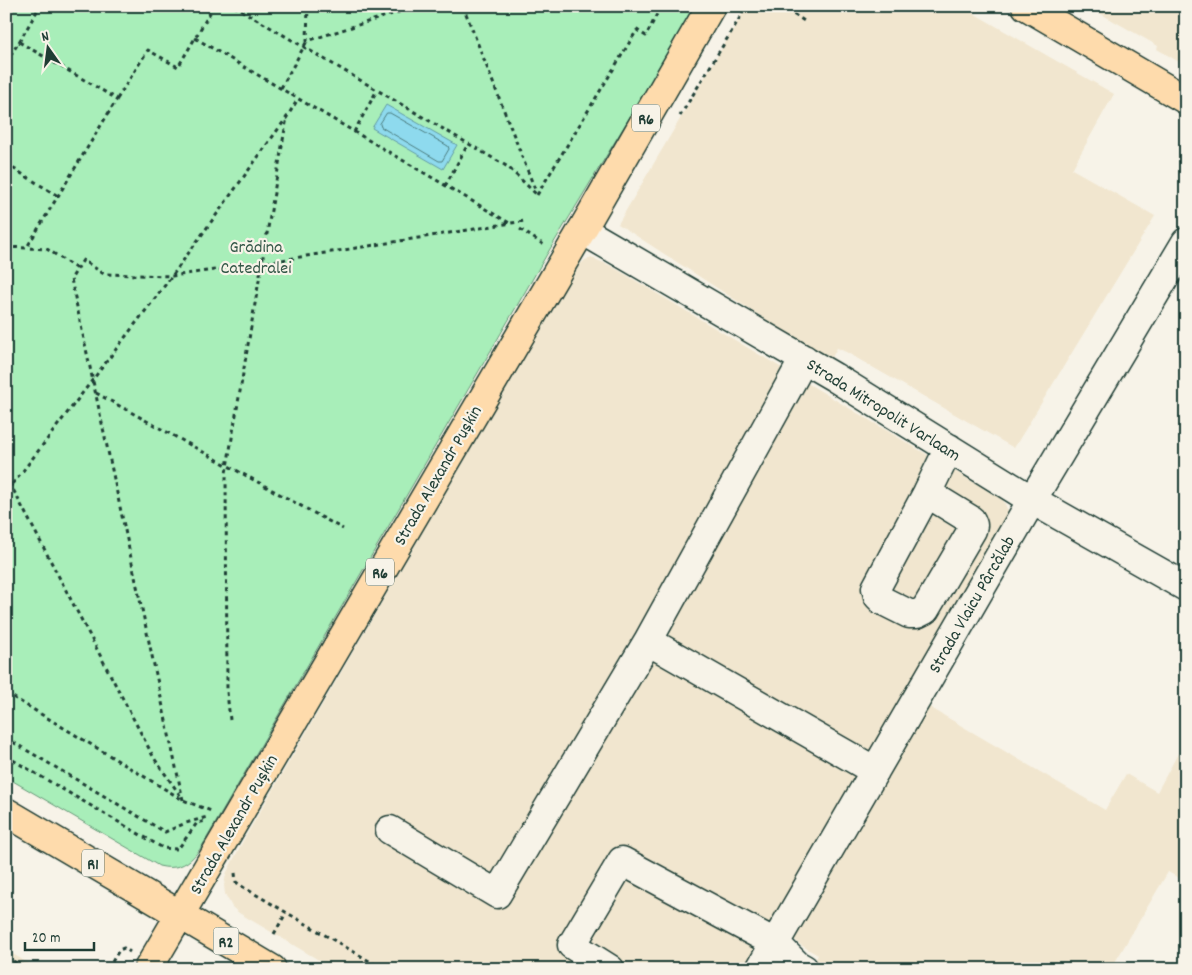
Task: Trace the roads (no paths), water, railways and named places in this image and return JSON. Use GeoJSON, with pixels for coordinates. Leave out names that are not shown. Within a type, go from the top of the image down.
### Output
{"type":"FeatureCollection","features":[{"type":"Feature","properties":{"kind":"main road","name":"Strada Alexandr Pușkin"},"geometry":{"type":"LineString","coordinates":[[141,961],[180,914],[582,230],[711,6]]}},
{"type":"Feature","properties":{"kind":"main road"},"geometry":{"type":"LineString","coordinates":[[1026,6],[1186,100]]}},
{"type":"Feature","properties":{"kind":"main road","name":"R1"},"geometry":{"type":"LineString","coordinates":[[6,812],[180,914]]}},
{"type":"Feature","properties":{"kind":"main road","name":"R2"},"geometry":{"type":"LineString","coordinates":[[180,914],[272,969]]}},
{"type":"Feature","properties":{"kind":"street","name":"Strada Mitropolit Varlaam"},"geometry":{"type":"LineString","coordinates":[[582,230],[804,359],[1032,500],[1184,582]]}},
{"type":"Feature","properties":{"kind":"street","name":"Strada Vlaicu Pârcălab"},"geometry":{"type":"LineString","coordinates":[[760,969],[1032,500],[1186,242]]}},
{"type":"Feature","properties":{"kind":"street"},"geometry":{"type":"LineString","coordinates":[[390,830],[497,894],[648,641],[804,359]]}},
{"type":"Feature","properties":{"kind":"street"},"geometry":{"type":"LineString","coordinates":[[927,493],[949,448]]}},
{"type":"Feature","properties":{"kind":"street"},"geometry":{"type":"LineString","coordinates":[[648,641],[874,772]]}},
{"type":"Feature","properties":{"kind":"street"},"geometry":{"type":"LineString","coordinates":[[610,969],[572,946],[622,861],[775,942],[797,965],[804,969]]}},
{"type":"Feature","properties":{"kind":"water"},"geometry":{"type":"Polygon","coordinates":[[[386,105],[457,145],[443,169],[372,128],[386,105]]]}},
{"type":"Feature","properties":{"kind":"park label","name":"Grădina Catedralei"},"geometry":{"type":"Point","coordinates":[256,256]}}]}
